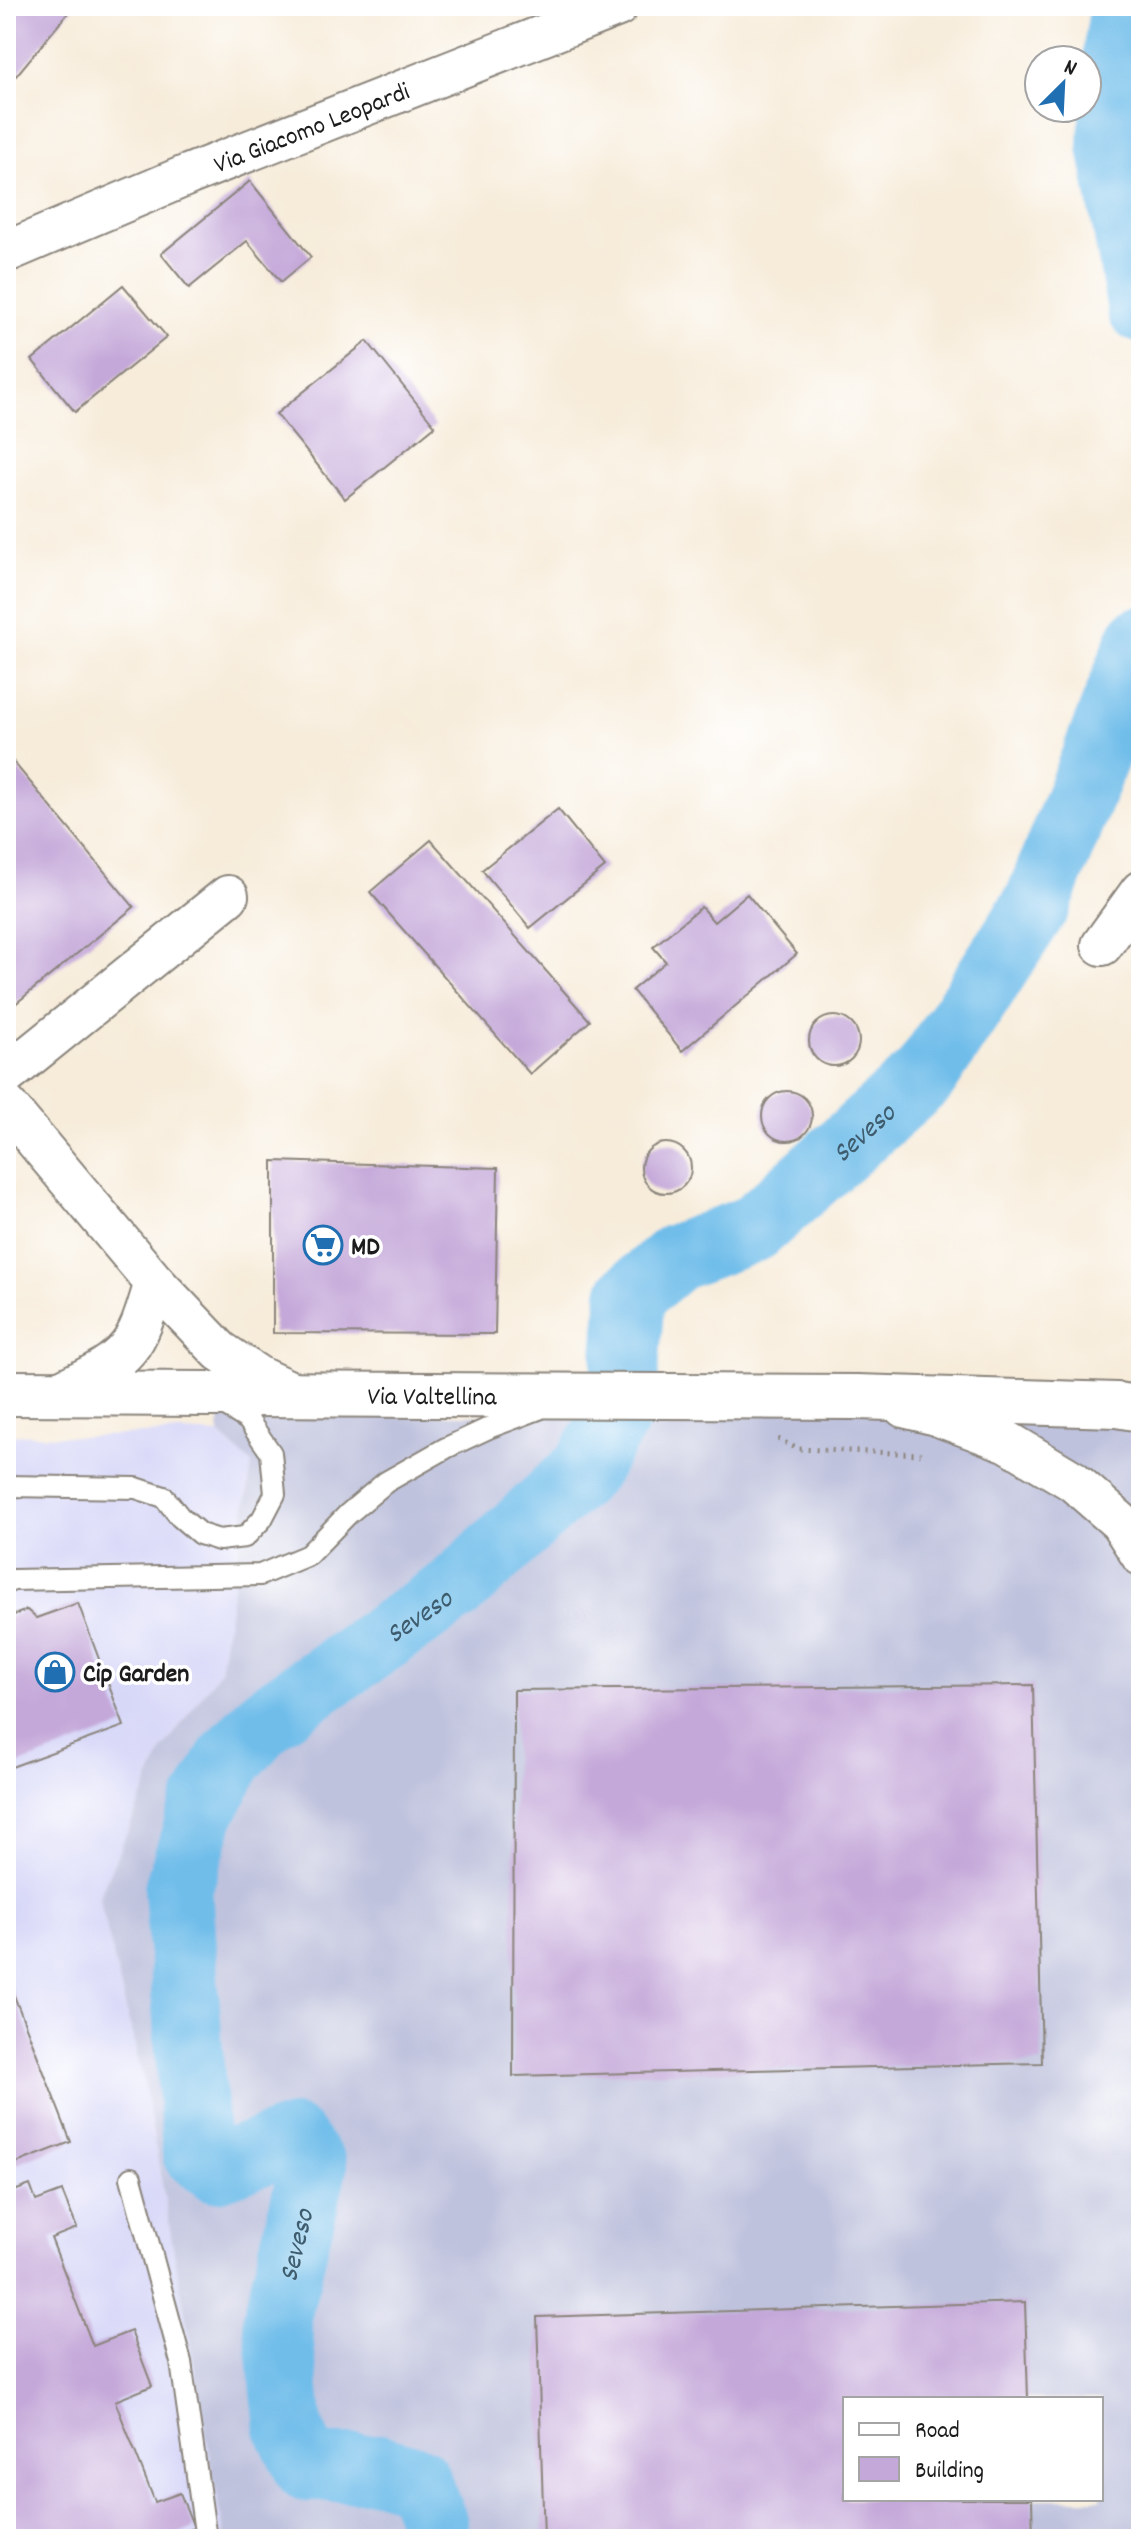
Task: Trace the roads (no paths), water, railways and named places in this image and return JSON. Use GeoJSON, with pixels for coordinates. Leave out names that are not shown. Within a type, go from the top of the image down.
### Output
{"type":"FeatureCollection","features":[{"type":"Feature","properties":{"kind":"street","name":"Via Giacomo Leopardi"},"geometry":{"type":"LineString","coordinates":[[6,252],[190,174],[618,6]]}},
{"type":"Feature","properties":{"kind":"street"},"geometry":{"type":"LineString","coordinates":[[1102,945],[1141,891]]}},
{"type":"Feature","properties":{"kind":"street"},"geometry":{"type":"LineString","coordinates":[[6,1075],[228,896]]}},
{"type":"Feature","properties":{"kind":"street"},"geometry":{"type":"LineString","coordinates":[[6,1105],[155,1283],[220,1351],[259,1377],[298,1395]]}},
{"type":"Feature","properties":{"kind":"street"},"geometry":{"type":"LineString","coordinates":[[57,1393],[111,1365],[129,1347],[145,1315],[155,1283]]}},
{"type":"Feature","properties":{"kind":"street","name":"Via Valtellina"},"geometry":{"type":"LineString","coordinates":[[6,1393],[857,1397],[1117,1405],[1141,1409]]}},
{"type":"Feature","properties":{"kind":"street","name":"Via Valtellina"},"geometry":{"type":"LineString","coordinates":[[857,1397],[933,1414],[1008,1442],[1073,1481],[1120,1522],[1141,1555]]}},
{"type":"Feature","properties":{"kind":"lane"},"geometry":{"type":"LineString","coordinates":[[6,1486],[136,1488],[164,1497],[180,1517],[200,1534],[219,1540],[245,1537],[262,1519],[275,1494],[271,1453],[248,1420],[208,1394]]}},
{"type":"Feature","properties":{"kind":"lane"},"geometry":{"type":"LineString","coordinates":[[6,1583],[13,1580],[260,1575],[308,1555],[348,1514],[386,1482],[491,1427],[574,1396]]}},
{"type":"Feature","properties":{"kind":"lane"},"geometry":{"type":"LineString","coordinates":[[131,2178],[181,2362],[206,2539]]}},
{"type":"Feature","properties":{"kind":"waterway","name":"Seveso"},"geometry":{"type":"LineString","coordinates":[[1124,6],[1117,49],[1112,146],[1141,309]]}},
{"type":"Feature","properties":{"kind":"waterway","name":"Seveso"},"geometry":{"type":"LineString","coordinates":[[429,2539],[434,2524],[416,2479],[379,2468],[308,2468],[289,2428],[277,2317],[313,2167],[293,2140],[216,2168],[196,2153],[178,1889],[202,1812],[230,1759],[268,1717],[454,1590],[586,1468],[622,1407],[631,1295],[675,1258],[754,1228],[925,1076],[1038,902],[1141,640]]}},
{"type":"Feature","properties":{"kind":"place","name":"MD"},"geometry":{"type":"Point","coordinates":[323,1245]}},
{"type":"Feature","properties":{"kind":"place","name":"Cip Garden"},"geometry":{"type":"Point","coordinates":[55,1672]}}]}
